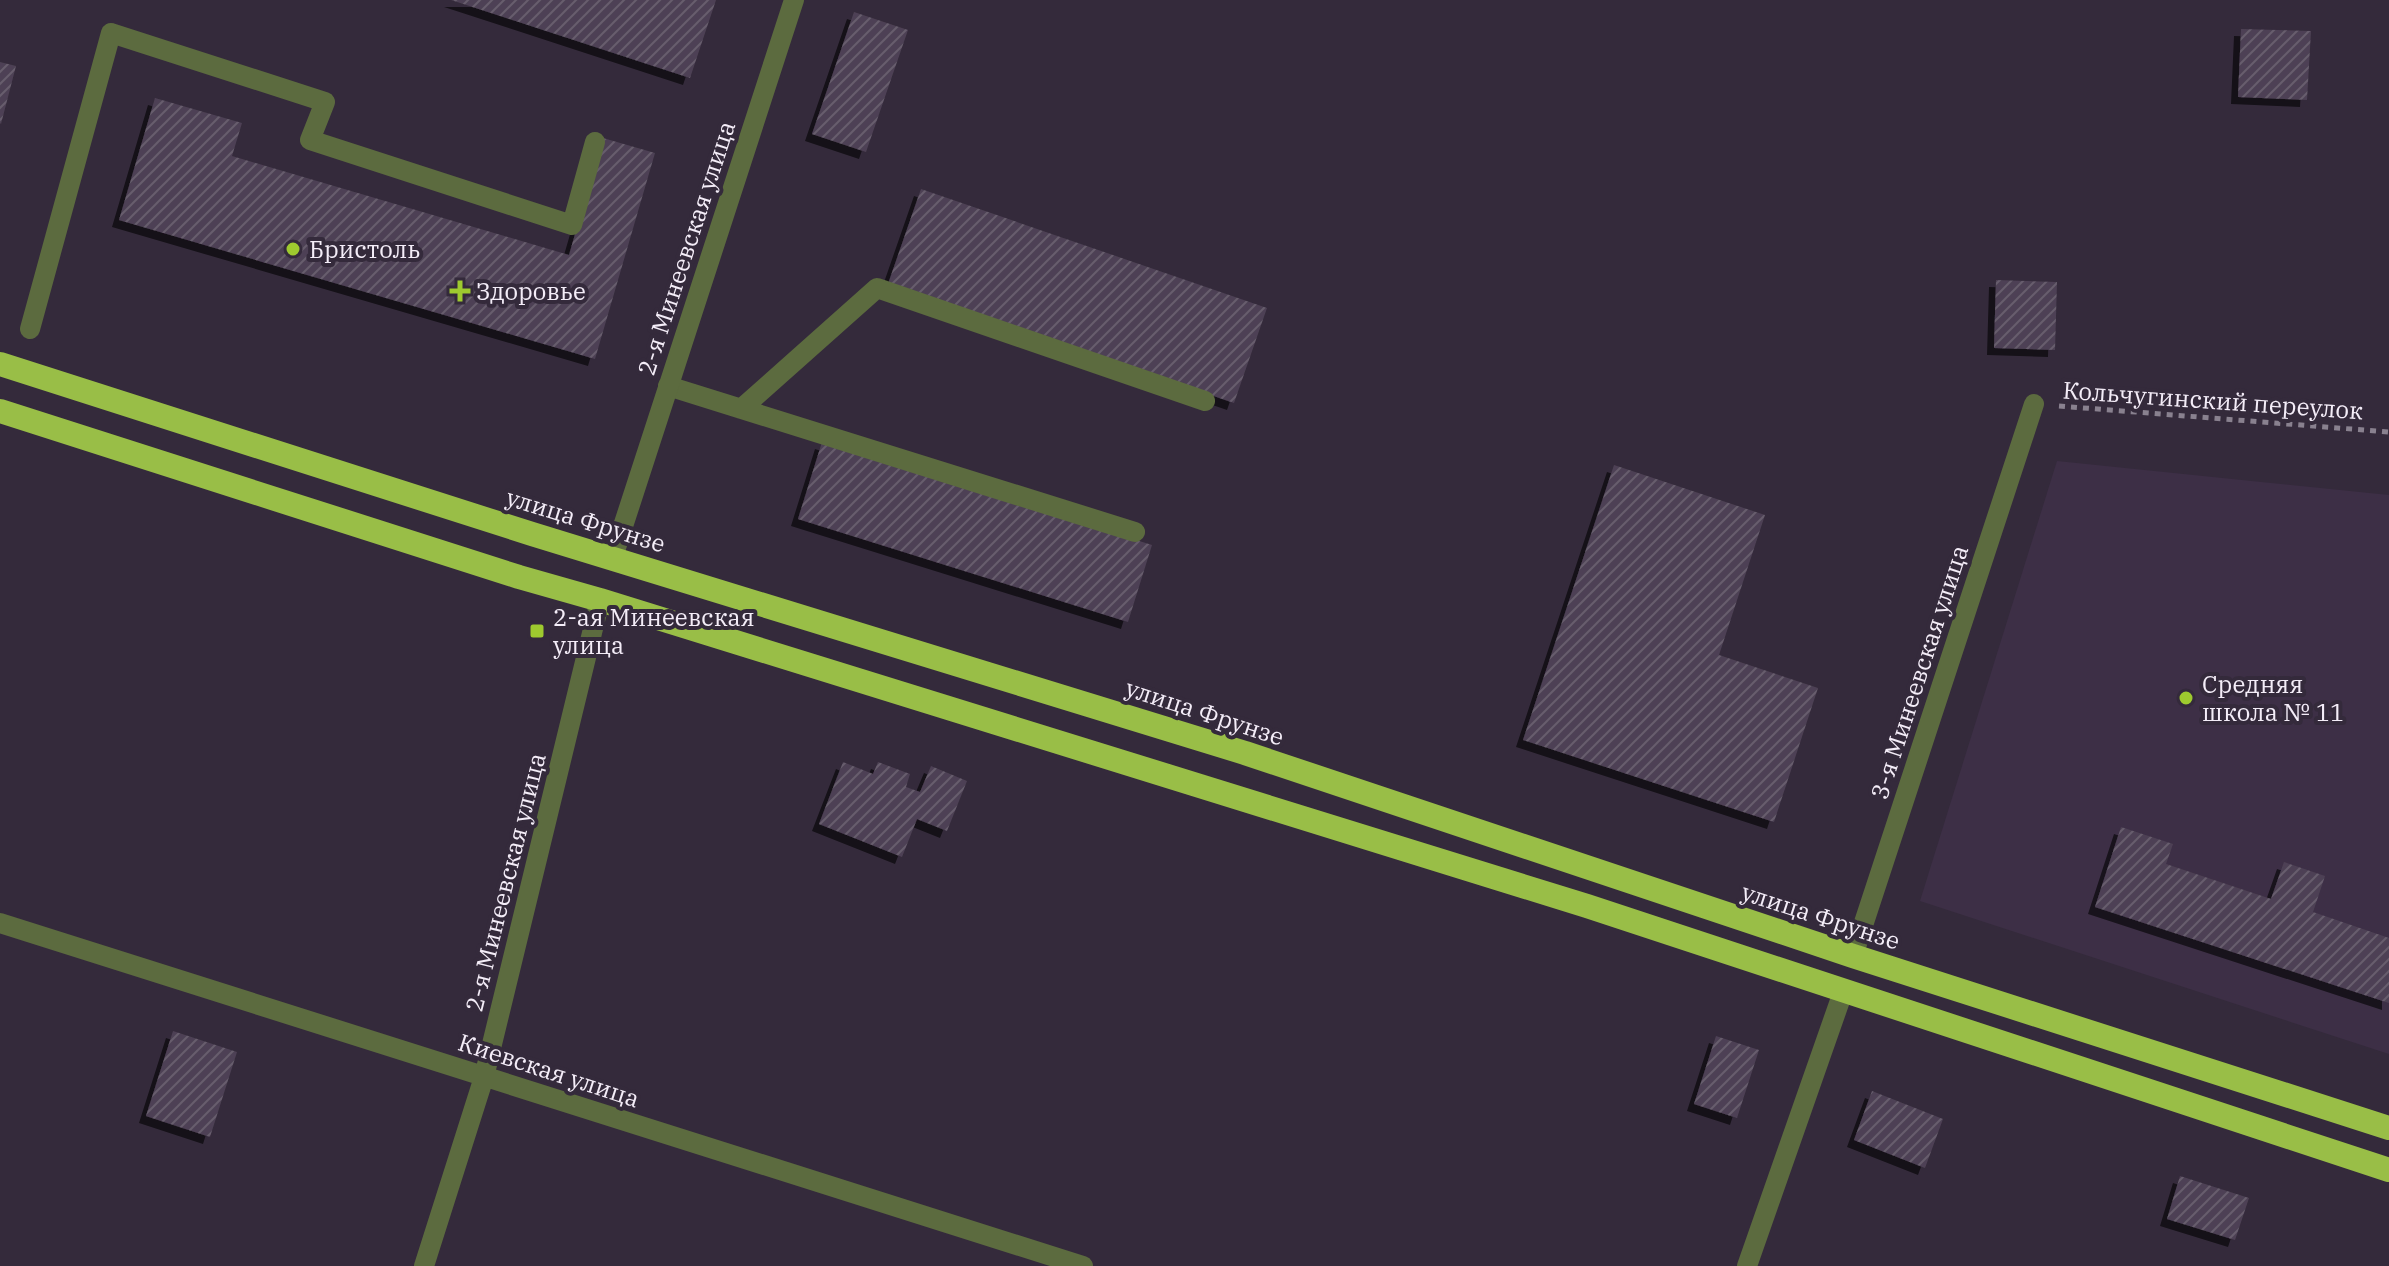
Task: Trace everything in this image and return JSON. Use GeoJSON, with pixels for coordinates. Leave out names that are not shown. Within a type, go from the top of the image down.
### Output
{"type":"FeatureCollection","features":[{"type":"Feature","properties":{"kind":"highway","name":"улица Фрунзе"},"geometry":{"type":"LineString","coordinates":[[0,364],[532,534],[1245,753],[1853,956],[2389,1128]]}},
{"type":"Feature","properties":{"kind":"highway"},"geometry":{"type":"LineString","coordinates":[[0,411],[519,577],[1587,906],[2389,1170]]}},
{"type":"Feature","properties":{"kind":"highway"},"geometry":{"type":"LineString","coordinates":[[600,600],[613,557]]}},
{"type":"Feature","properties":{"kind":"highway"},"geometry":{"type":"LineString","coordinates":[[1843,992],[1853,956]]}},
{"type":"Feature","properties":{"kind":"street","name":"2-я Минеевская улица"},"geometry":{"type":"LineString","coordinates":[[613,557],[794,0]]}},
{"type":"Feature","properties":{"kind":"street"},"geometry":{"type":"LineString","coordinates":[[30,329],[111,33],[325,102],[310,140],[572,225],[595,142]]}},
{"type":"Feature","properties":{"kind":"street"},"geometry":{"type":"LineString","coordinates":[[741,409],[877,288],[1205,401]]}},
{"type":"Feature","properties":{"kind":"street"},"geometry":{"type":"LineString","coordinates":[[668,386],[1135,532]]}},
{"type":"Feature","properties":{"kind":"street","name":"3-я Минеевская улица"},"geometry":{"type":"LineString","coordinates":[[1853,956],[2034,404]]}},
{"type":"Feature","properties":{"kind":"street","name":"2-я Минеевская улица"},"geometry":{"type":"LineString","coordinates":[[424,1266],[484,1077],[600,600]]}},
{"type":"Feature","properties":{"kind":"street","name":"Киевская улица"},"geometry":{"type":"LineString","coordinates":[[0,923],[1083,1266]]}},
{"type":"Feature","properties":{"kind":"street"},"geometry":{"type":"LineString","coordinates":[[1747,1266],[1843,992]]}},
{"type":"Feature","properties":{"kind":"path","name":"Кольчугинский переулок"},"geometry":{"type":"LineString","coordinates":[[2034,404],[2389,432]]}},
{"type":"Feature","properties":{"kind":"shaded area","name":"Средняя школа № 11"},"geometry":{"type":"Polygon","coordinates":[[[2057,461],[2389,495],[2389,1054],[1920,901],[2057,461]]]}},
{"type":"Feature","properties":{"kind":"building"},"geometry":{"type":"Polygon","coordinates":[[[451,0],[716,0],[690,78],[451,0]]]}},
{"type":"Feature","properties":{"kind":"building"},"geometry":{"type":"Polygon","coordinates":[[[854,12],[908,30],[866,152],[812,134],[854,12]]]}},
{"type":"Feature","properties":{"kind":"building"},"geometry":{"type":"Polygon","coordinates":[[[2241,29],[2311,31],[2307,100],[2238,97],[2241,29]]]}},
{"type":"Feature","properties":{"kind":"building"},"geometry":{"type":"Polygon","coordinates":[[[0,62],[16,66],[1,124],[0,123],[0,62]]]}},
{"type":"Feature","properties":{"kind":"building"},"geometry":{"type":"Polygon","coordinates":[[[155,98],[242,123],[232,156],[569,255],[603,138],[655,153],[595,359],[119,220],[155,98]]]}},
{"type":"Feature","properties":{"kind":"building"},"geometry":{"type":"Polygon","coordinates":[[[921,189],[1267,308],[1234,403],[888,284],[921,189]]]}},
{"type":"Feature","properties":{"kind":"building"},"geometry":{"type":"Polygon","coordinates":[[[1996,280],[2057,282],[2055,350],[1994,348],[1996,280]]]}},
{"type":"Feature","properties":{"kind":"building"},"geometry":{"type":"Polygon","coordinates":[[[822,442],[1152,545],[1128,622],[798,519],[822,442]]]}},
{"type":"Feature","properties":{"kind":"building"},"geometry":{"type":"Polygon","coordinates":[[[1614,465],[1765,515],[1719,655],[1818,688],[1774,822],[1523,740],[1614,465]]]}},
{"type":"Feature","properties":{"kind":"building"},"geometry":{"type":"Polygon","coordinates":[[[843,762],[873,774],[878,762],[910,774],[906,787],[920,792],[931,766],[967,781],[947,831],[917,819],[902,857],[819,824],[843,762]]]}},
{"type":"Feature","properties":{"kind":"building"},"geometry":{"type":"Polygon","coordinates":[[[2121,827],[2173,844],[2166,864],[2271,899],[2284,862],[2325,876],[2313,912],[2389,938],[2389,1003],[2095,907],[2121,827]]]}},
{"type":"Feature","properties":{"kind":"building"},"geometry":{"type":"Polygon","coordinates":[[[173,1031],[237,1052],[210,1137],[146,1116],[173,1031]]]}},
{"type":"Feature","properties":{"kind":"building"},"geometry":{"type":"Polygon","coordinates":[[[1716,1036],[1759,1050],[1737,1118],[1694,1104],[1716,1036]]]}},
{"type":"Feature","properties":{"kind":"building"},"geometry":{"type":"Polygon","coordinates":[[[1872,1091],[1943,1119],[1925,1168],[1854,1140],[1872,1091]]]}},
{"type":"Feature","properties":{"kind":"building"},"geometry":{"type":"Polygon","coordinates":[[[2180,1176],[2249,1198],[2235,1240],[2167,1219],[2180,1176]]]}},
{"type":"Feature","properties":{"kind":"place","name":"Бристоль"},"geometry":{"type":"Point","coordinates":[293,249]}},
{"type":"Feature","properties":{"kind":"place","name":"Здоровье"},"geometry":{"type":"Point","coordinates":[460,291]}},
{"type":"Feature","properties":{"kind":"place","name":"2-ая Минеевская улица"},"geometry":{"type":"Point","coordinates":[537,631]}},
{"type":"Feature","properties":{"kind":"place","name":"Средняя школа № 11"},"geometry":{"type":"Point","coordinates":[2186,698]}}]}
